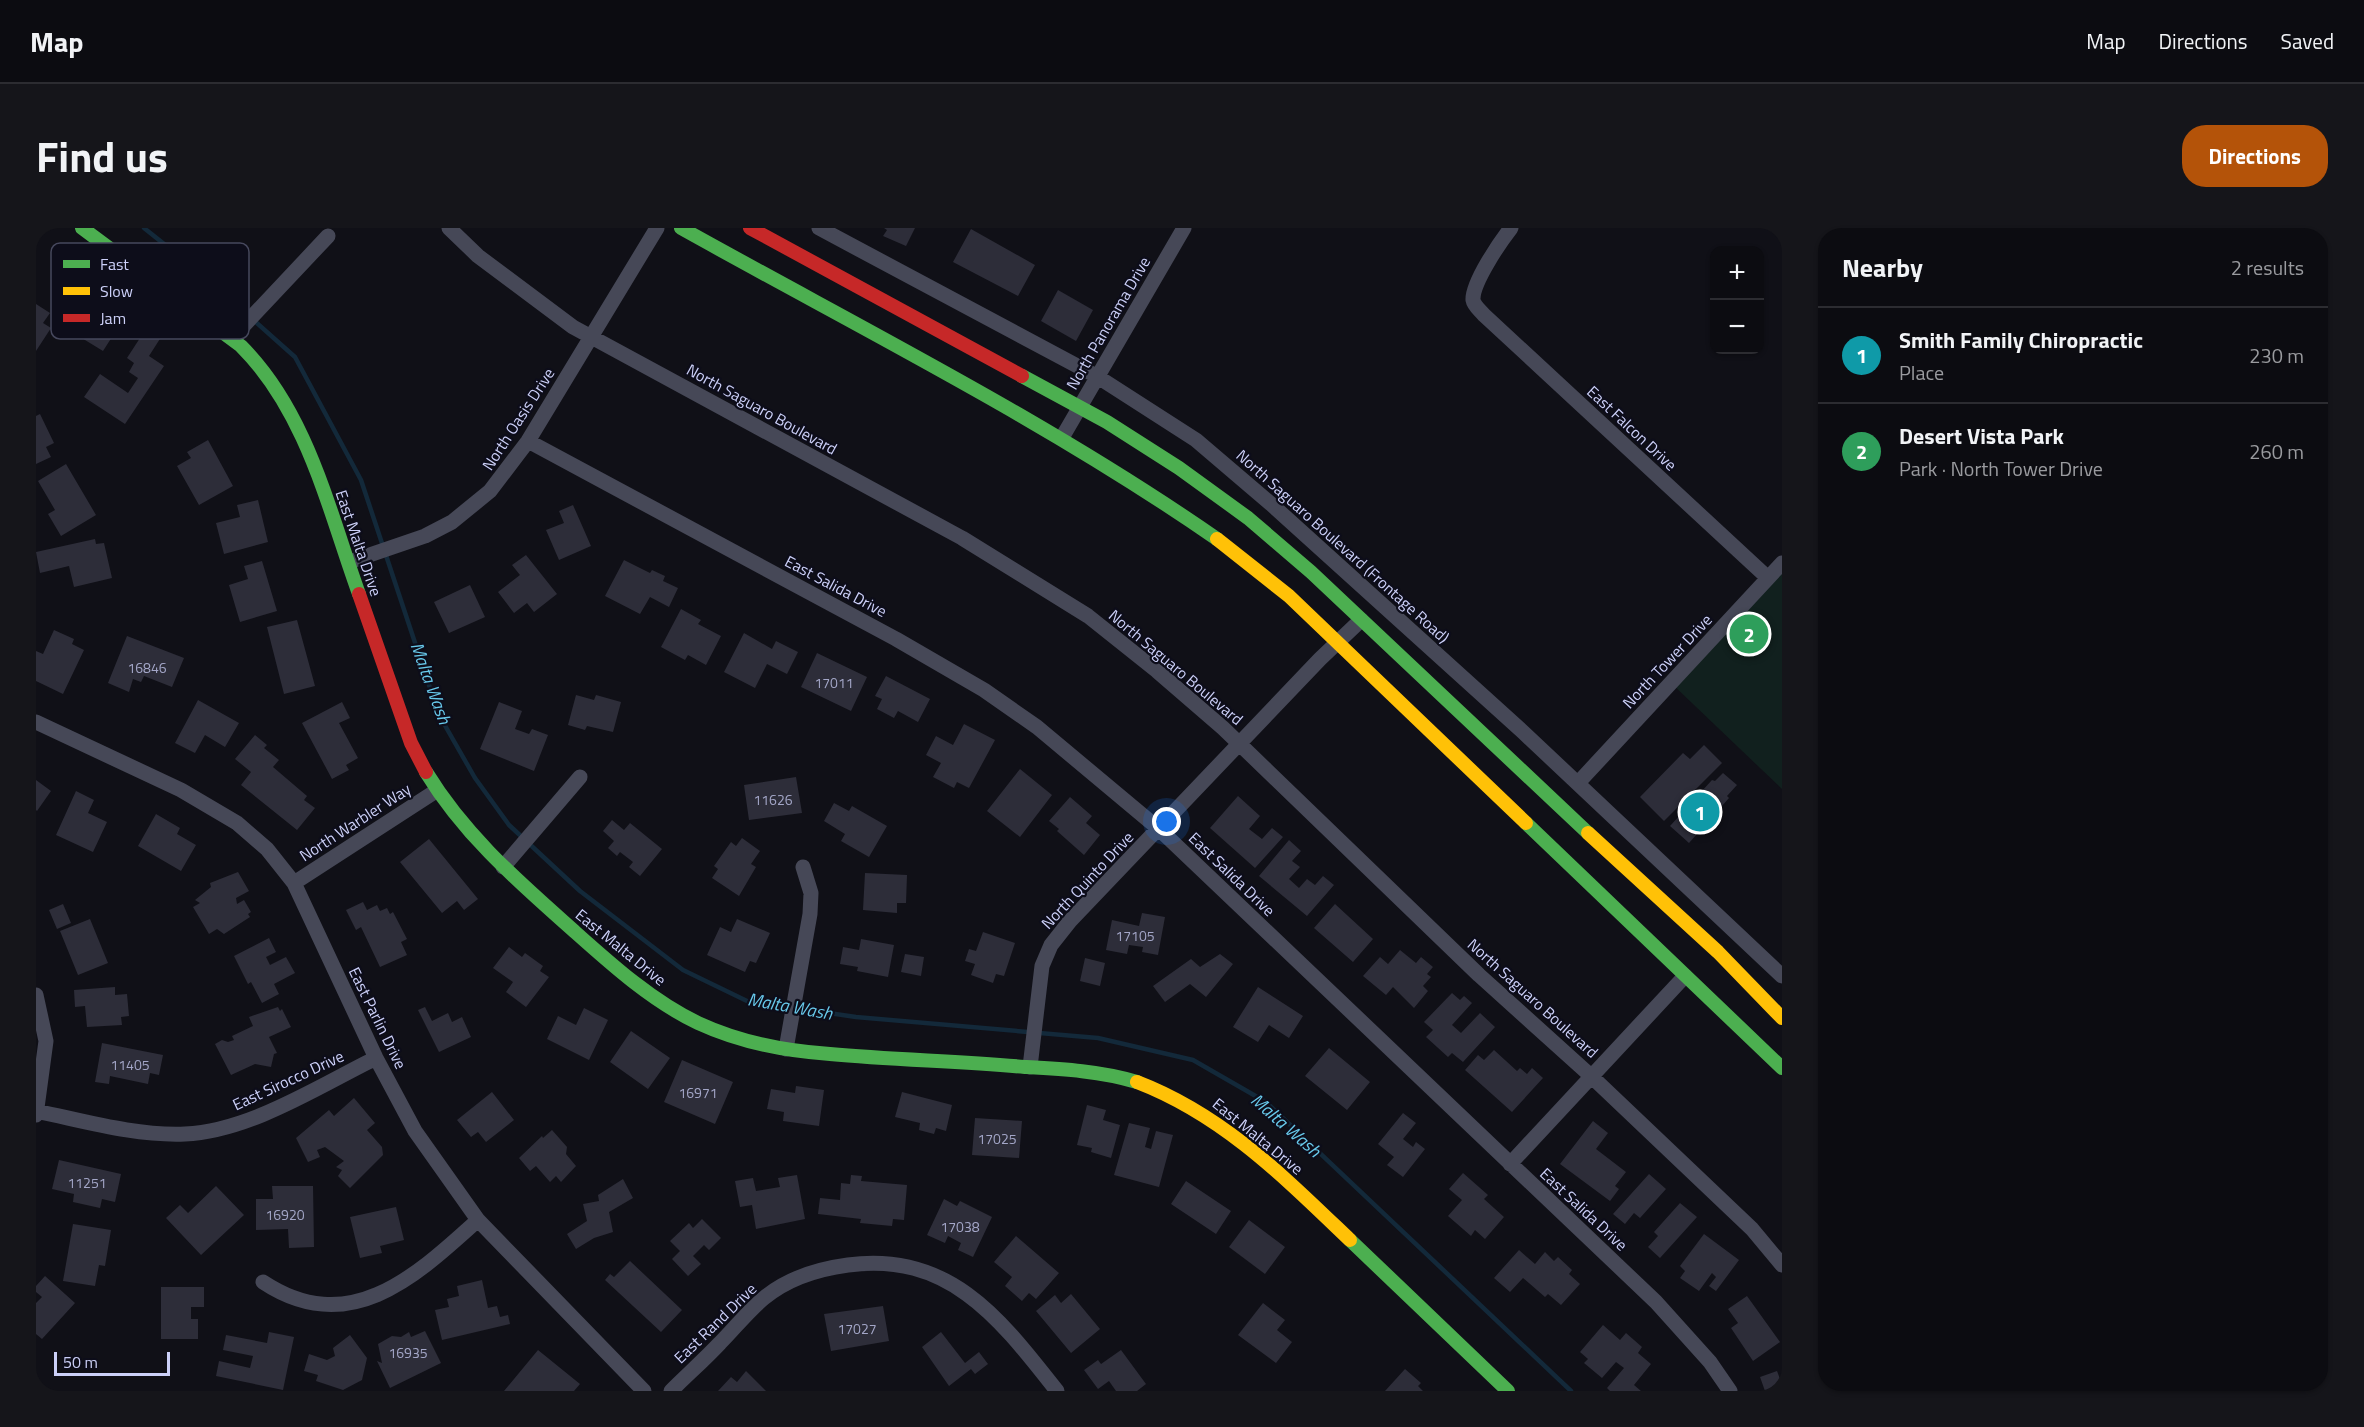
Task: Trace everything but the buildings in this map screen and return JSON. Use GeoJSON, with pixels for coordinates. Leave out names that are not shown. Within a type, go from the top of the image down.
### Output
{"type":"FeatureCollection","features":[{"type":"Feature","properties":{"kind":"main road","name":"East Malta Drive"},"geometry":{"type":"LineString","coordinates":[[82,228],[102,243]]}},
{"type":"Feature","properties":{"kind":"main road"},"geometry":{"type":"LineString","coordinates":[[681,228],[1064,436],[1137,482],[1210,533],[1289,596],[1782,1068]]}},
{"type":"Feature","properties":{"kind":"main road"},"geometry":{"type":"LineString","coordinates":[[750,228],[1080,407],[1179,468],[1248,518],[1311,572],[1718,951],[1782,1017]]}},
{"type":"Feature","properties":{"kind":"main road","name":"East Malta Drive"},"geometry":{"type":"LineString","coordinates":[[233,339],[261,366],[291,412],[312,458],[411,743],[436,791],[474,840],[629,978],[662,1002],[697,1022],[733,1036],[786,1049],[866,1057],[1030,1067],[1113,1076],[1141,1083],[1195,1106],[1226,1127],[1266,1160],[1508,1391]]}},
{"type":"Feature","properties":{"kind":"street","name":"North Saguaro Boulevard"},"geometry":{"type":"LineString","coordinates":[[449,228],[478,256],[526,293],[591,337],[1021,572],[1088,616],[1157,671],[1238,744],[1479,975],[1592,1076],[1752,1229],[1782,1264]]}},
{"type":"Feature","properties":{"kind":"street","name":"North Oasis Drive"},"geometry":{"type":"LineString","coordinates":[[349,562],[425,536],[452,522],[490,491],[528,441],[657,228]]}},
{"type":"Feature","properties":{"kind":"street","name":"North Saguaro Boulevard (Frontage Road)"},"geometry":{"type":"LineString","coordinates":[[819,228],[1098,377],[1196,440],[1271,504],[1578,783],[1782,976]]}},
{"type":"Feature","properties":{"kind":"street","name":"North Panorama Drive"},"geometry":{"type":"LineString","coordinates":[[1064,436],[1184,228]]}},
{"type":"Feature","properties":{"kind":"street","name":"East Falcon Drive"},"geometry":{"type":"LineString","coordinates":[[1511,228],[1479,281],[1473,293],[1473,303],[1768,578]]}},
{"type":"Feature","properties":{"kind":"street"},"geometry":{"type":"LineString","coordinates":[[249,320],[328,236]]}},
{"type":"Feature","properties":{"kind":"street","name":"East Salida Drive"},"geometry":{"type":"LineString","coordinates":[[528,441],[896,639],[984,690],[1037,727],[1159,829],[1656,1302],[1710,1362],[1730,1391]]}},
{"type":"Feature","properties":{"kind":"street","name":"North Tower Drive"},"geometry":{"type":"LineString","coordinates":[[1578,783],[1782,563]]}},
{"type":"Feature","properties":{"kind":"street","name":"North Quinto Drive"},"geometry":{"type":"LineString","coordinates":[[1030,1067],[1042,966],[1051,945],[1238,744],[1361,620]]}},
{"type":"Feature","properties":{"kind":"street","name":"East Parlin Drive"},"geometry":{"type":"LineString","coordinates":[[36,722],[181,790],[237,823],[267,849],[294,883],[376,1058],[415,1131],[478,1220],[645,1391]]}},
{"type":"Feature","properties":{"kind":"street"},"geometry":{"type":"LineString","coordinates":[[503,867],[580,777]]}},
{"type":"Feature","properties":{"kind":"street","name":"North Warbler Way"},"geometry":{"type":"LineString","coordinates":[[294,883],[436,791]]}},
{"type":"Feature","properties":{"kind":"street"},"geometry":{"type":"LineString","coordinates":[[786,1049],[812,894],[803,867]]}},
{"type":"Feature","properties":{"kind":"street"},"geometry":{"type":"LineString","coordinates":[[1510,1164],[1685,976]]}},
{"type":"Feature","properties":{"kind":"street"},"geometry":{"type":"LineString","coordinates":[[36,995],[46,1041],[36,1112]]}},
{"type":"Feature","properties":{"kind":"street","name":"East Sirocco Drive"},"geometry":{"type":"LineString","coordinates":[[36,1112],[158,1134],[212,1130],[259,1115],[376,1058]]}},
{"type":"Feature","properties":{"kind":"street"},"geometry":{"type":"LineString","coordinates":[[262,1282],[279,1293],[321,1305],[363,1301],[397,1287],[478,1220]]}},
{"type":"Feature","properties":{"kind":"street","name":"East Rand Drive"},"geometry":{"type":"LineString","coordinates":[[671,1391],[765,1296],[795,1279],[823,1268],[856,1264],[886,1264],[922,1270],[952,1282],[997,1319],[1057,1391]]}},
{"type":"Feature","properties":{"kind":"shaded area"},"geometry":{"type":"Polygon","coordinates":[[[1782,563],[1782,789],[1671,683],[1782,563]]]}},
{"type":"Feature","properties":{"kind":"waterway","name":"Malta Wash"},"geometry":{"type":"LineString","coordinates":[[144,228],[163,243]]}},
{"type":"Feature","properties":{"kind":"waterway","name":"Malta Wash"},"geometry":{"type":"LineString","coordinates":[[249,316],[295,357],[361,480],[439,715],[475,778],[509,825],[580,891],[683,970],[747,1001],[856,1017],[1098,1038],[1193,1060],[1266,1102],[1571,1391]]}},
{"type":"Feature","properties":{"kind":"traffic: fast"},"geometry":{"type":"LineString","coordinates":[[82,228],[102,243]]}},
{"type":"Feature","properties":{"kind":"traffic: fast"},"geometry":{"type":"LineString","coordinates":[[681,228],[1020,415],[1153,496],[1217,539]]}},
{"type":"Feature","properties":{"kind":"traffic: fast"},"geometry":{"type":"LineString","coordinates":[[232,339],[241,346],[264,372],[283,400],[299,431],[313,462],[359,594]]}},
{"type":"Feature","properties":{"kind":"traffic: fast"},"geometry":{"type":"LineString","coordinates":[[1022,376],[1107,422],[1179,468],[1248,518],[1311,572],[1588,833]]}},
{"type":"Feature","properties":{"kind":"traffic: fast"},"geometry":{"type":"LineString","coordinates":[[426,772],[475,838],[603,957],[665,1004],[714,1030],[796,1051],[1067,1070],[1110,1075],[1137,1082]]}},
{"type":"Feature","properties":{"kind":"traffic: fast"},"geometry":{"type":"LineString","coordinates":[[1526,823],[1782,1068]]}},
{"type":"Feature","properties":{"kind":"traffic: fast"},"geometry":{"type":"LineString","coordinates":[[1350,1240],[1508,1391]]}},
{"type":"Feature","properties":{"kind":"traffic: slow"},"geometry":{"type":"LineString","coordinates":[[1217,539],[1289,596],[1526,823]]}},
{"type":"Feature","properties":{"kind":"traffic: slow"},"geometry":{"type":"LineString","coordinates":[[1588,833],[1718,952],[1782,1018]]}},
{"type":"Feature","properties":{"kind":"traffic: slow"},"geometry":{"type":"LineString","coordinates":[[1137,1082],[1168,1096],[1225,1130],[1276,1171],[1350,1240]]}},
{"type":"Feature","properties":{"kind":"traffic: jam"},"geometry":{"type":"LineString","coordinates":[[750,228],[1022,376]]}},
{"type":"Feature","properties":{"kind":"traffic: jam"},"geometry":{"type":"LineString","coordinates":[[359,594],[411,743],[426,772]]}},
{"type":"Feature","properties":{"kind":"place","name":"Desert Vista Park"},"geometry":{"type":"Point","coordinates":[1749,634]}},
{"type":"Feature","properties":{"kind":"place","name":"Smith Family Chiropractic"},"geometry":{"type":"Point","coordinates":[1700,812]}}]}
